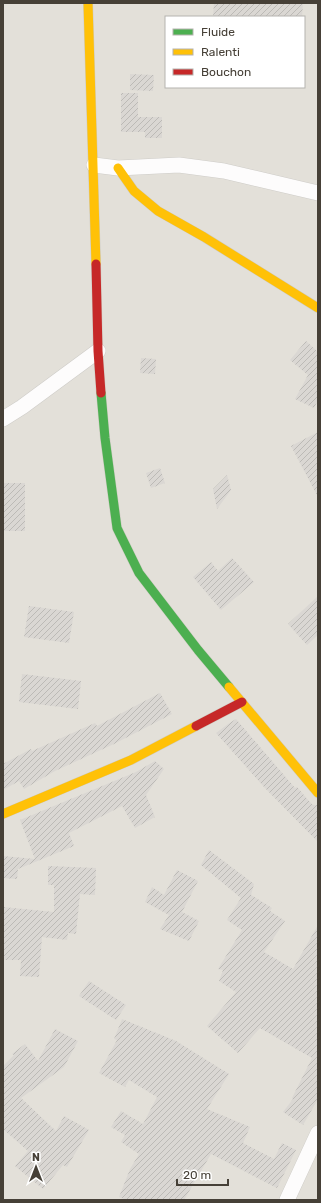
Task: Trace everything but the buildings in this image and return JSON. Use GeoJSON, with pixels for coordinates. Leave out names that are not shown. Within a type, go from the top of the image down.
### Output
{"type":"FeatureCollection","features":[{"type":"Feature","properties":{"kind":"street"},"geometry":{"type":"LineString","coordinates":[[88,3],[94,165],[98,351],[105,438],[117,528],[139,573],[198,650],[318,793]]}},
{"type":"Feature","properties":{"kind":"street"},"geometry":{"type":"LineString","coordinates":[[94,165],[118,168],[179,165],[224,171],[318,193]]}},
{"type":"Feature","properties":{"kind":"street"},"geometry":{"type":"LineString","coordinates":[[118,168],[134,191],[158,210],[318,308]]}},
{"type":"Feature","properties":{"kind":"street"},"geometry":{"type":"LineString","coordinates":[[3,419],[22,407],[98,351]]}},
{"type":"Feature","properties":{"kind":"street"},"geometry":{"type":"LineString","coordinates":[[3,814],[131,760],[242,702]]}},
{"type":"Feature","properties":{"kind":"street"},"geometry":{"type":"LineString","coordinates":[[287,1200],[311,1163],[318,1133]]}},
{"type":"Feature","properties":{"kind":"shaded area"},"geometry":{"type":"Polygon","coordinates":[[[3,3],[318,3],[318,1200],[3,1200],[3,3]]]}},
{"type":"Feature","properties":{"kind":"traffic: fast"},"geometry":{"type":"LineString","coordinates":[[101,393],[105,438],[117,528],[139,573],[198,650],[229,687]]}},
{"type":"Feature","properties":{"kind":"traffic: slow"},"geometry":{"type":"LineString","coordinates":[[88,3],[96,264]]}},
{"type":"Feature","properties":{"kind":"traffic: slow"},"geometry":{"type":"LineString","coordinates":[[118,168],[134,191],[158,211],[204,237],[318,308]]}},
{"type":"Feature","properties":{"kind":"traffic: slow"},"geometry":{"type":"LineString","coordinates":[[229,687],[318,793]]}},
{"type":"Feature","properties":{"kind":"traffic: slow"},"geometry":{"type":"LineString","coordinates":[[3,814],[131,760],[196,726]]}},
{"type":"Feature","properties":{"kind":"traffic: jam"},"geometry":{"type":"LineString","coordinates":[[96,264],[98,351],[101,393]]}},
{"type":"Feature","properties":{"kind":"traffic: jam"},"geometry":{"type":"LineString","coordinates":[[196,726],[242,702]]}}]}
